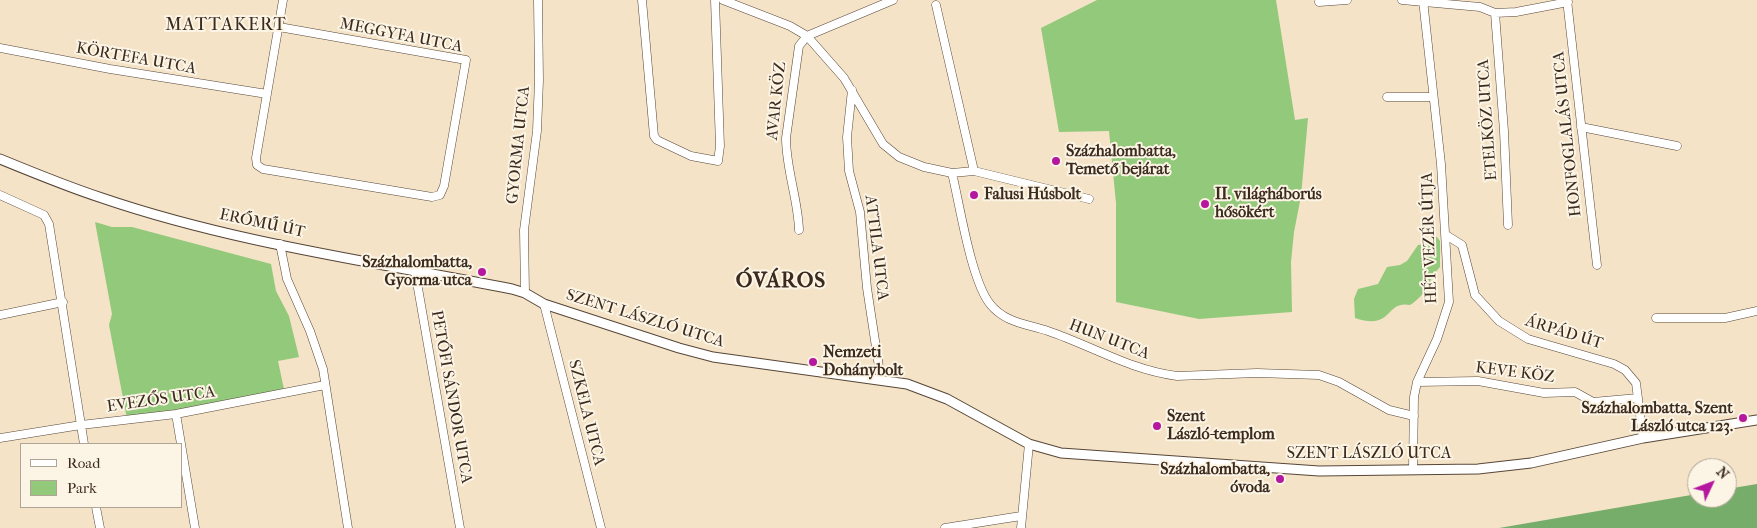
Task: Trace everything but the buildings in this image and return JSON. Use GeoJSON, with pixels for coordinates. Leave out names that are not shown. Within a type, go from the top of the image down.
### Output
{"type":"FeatureCollection","features":[{"type":"Feature","properties":{"kind":"street"},"geometry":{"type":"LineString","coordinates":[[268,94],[283,0]]}},
{"type":"Feature","properties":{"kind":"street","name":"GYORMA UTCA"},"geometry":{"type":"LineString","coordinates":[[525,292],[524,230],[536,131],[539,80],[538,0]]}},
{"type":"Feature","properties":{"kind":"street"},"geometry":{"type":"LineString","coordinates":[[642,0],[654,136],[657,140],[691,156],[718,161],[720,146],[715,0]]}},
{"type":"Feature","properties":{"kind":"street"},"geometry":{"type":"LineString","coordinates":[[723,0],[790,26],[807,36],[844,78],[876,133],[891,152],[909,163],[952,173],[974,171],[1089,199]]}},
{"type":"Feature","properties":{"kind":"street"},"geometry":{"type":"LineString","coordinates":[[807,36],[893,0]]}},
{"type":"Feature","properties":{"kind":"street"},"geometry":{"type":"LineString","coordinates":[[1319,2],[1348,0]]}},
{"type":"Feature","properties":{"kind":"street"},"geometry":{"type":"LineString","coordinates":[[1402,0],[1480,7],[1495,13],[1516,12],[1567,1]]}},
{"type":"Feature","properties":{"kind":"street","name":"HÉT VEZÉR ÚTJA"},"geometry":{"type":"LineString","coordinates":[[1414,469],[1414,416],[1417,382],[1437,339],[1449,302],[1446,235],[1423,1]]}},
{"type":"Feature","properties":{"kind":"street","name":"HONFOGLALÁS UTCA"},"geometry":{"type":"LineString","coordinates":[[1567,1],[1596,265]]}},
{"type":"Feature","properties":{"kind":"street"},"geometry":{"type":"LineString","coordinates":[[936,5],[974,171]]}},
{"type":"Feature","properties":{"kind":"street","name":"ETELKÖZ UTCA"},"geometry":{"type":"LineString","coordinates":[[1495,13],[1504,131],[1508,225]]}},
{"type":"Feature","properties":{"kind":"street","name":"MEGGYFA UTCA"},"geometry":{"type":"LineString","coordinates":[[268,94],[256,158],[257,165],[263,169],[432,197],[440,195],[444,186],[466,60],[279,27]]}},
{"type":"Feature","properties":{"kind":"street","name":"AVAR KÖZ"},"geometry":{"type":"LineString","coordinates":[[799,230],[798,209],[786,151],[786,138],[797,52],[807,36]]}},
{"type":"Feature","properties":{"kind":"street","name":"KÖRTEFA UTCA"},"geometry":{"type":"LineString","coordinates":[[0,48],[268,94]]}},
{"type":"Feature","properties":{"kind":"street","name":"ATTILA UTCA"},"geometry":{"type":"LineString","coordinates":[[852,90],[847,137],[849,171],[860,212],[867,288],[882,380]]}},
{"type":"Feature","properties":{"kind":"street"},"geometry":{"type":"LineString","coordinates":[[1387,97],[1433,97]]}},
{"type":"Feature","properties":{"kind":"street"},"geometry":{"type":"LineString","coordinates":[[1580,127],[1677,146]]}},
{"type":"Feature","properties":{"kind":"street","name":"ERŐMŰ ÚT"},"geometry":{"type":"LineString","coordinates":[[0,159],[103,199],[197,225],[280,244],[525,292]]}},
{"type":"Feature","properties":{"kind":"street","name":"HUN UTCA"},"geometry":{"type":"LineString","coordinates":[[952,173],[977,278],[989,304],[1006,319],[1048,331],[1114,360],[1161,374],[1178,376],[1281,373],[1319,375],[1339,382],[1389,410],[1414,416]]}},
{"type":"Feature","properties":{"kind":"street"},"geometry":{"type":"LineString","coordinates":[[0,195],[44,215],[49,224],[63,302],[84,443]]}},
{"type":"Feature","properties":{"kind":"street","name":"ÁRPÁD ÚT"},"geometry":{"type":"LineString","coordinates":[[1446,235],[1462,245],[1475,295],[1499,321],[1528,339],[1592,357],[1625,370],[1636,382],[1643,438]]}},
{"type":"Feature","properties":{"kind":"street"},"geometry":{"type":"LineString","coordinates":[[280,244],[287,279],[313,339],[325,385],[348,528]]}},
{"type":"Feature","properties":{"kind":"street","name":"PETŐFI SÁNDOR UTCA"},"geometry":{"type":"LineString","coordinates":[[414,271],[460,528]]}},
{"type":"Feature","properties":{"kind":"street","name":"SZENT LÁSZLÓ UTCA"},"geometry":{"type":"LineString","coordinates":[[525,292],[544,304],[713,357],[882,380],[927,390],[1029,444],[1061,453],[1219,465],[1319,470],[1505,467],[1643,438],[1757,420]]}},
{"type":"Feature","properties":{"kind":"street"},"geometry":{"type":"LineString","coordinates":[[0,315],[63,302]]}},
{"type":"Feature","properties":{"kind":"street","name":"SZKELA UTCA"},"geometry":{"type":"LineString","coordinates":[[544,304],[601,528]]}},
{"type":"Feature","properties":{"kind":"street"},"geometry":{"type":"LineString","coordinates":[[1747,314],[1757,304]]}},
{"type":"Feature","properties":{"kind":"street"},"geometry":{"type":"LineString","coordinates":[[1656,318],[1725,318],[1757,311]]}},
{"type":"Feature","properties":{"kind":"street","name":"KEVE KÖZ"},"geometry":{"type":"LineString","coordinates":[[1417,382],[1478,382],[1544,393],[1575,392],[1593,402],[1638,398]]}},
{"type":"Feature","properties":{"kind":"street","name":"EVEZŐS UTCA"},"geometry":{"type":"LineString","coordinates":[[0,438],[81,425],[176,414],[325,385]]}},
{"type":"Feature","properties":{"kind":"street"},"geometry":{"type":"LineString","coordinates":[[176,414],[181,443]]}},
{"type":"Feature","properties":{"kind":"street"},"geometry":{"type":"LineString","coordinates":[[1021,528],[1029,444]]}},
{"type":"Feature","properties":{"kind":"street"},"geometry":{"type":"LineString","coordinates":[[182,448],[196,528]]}},
{"type":"Feature","properties":{"kind":"street"},"geometry":{"type":"LineString","coordinates":[[96,508],[100,528]]}},
{"type":"Feature","properties":{"kind":"street"},"geometry":{"type":"LineString","coordinates":[[945,528],[1022,516]]}},
{"type":"Feature","properties":{"kind":"green space"},"geometry":{"type":"Polygon","coordinates":[[[1097,0],[1276,0],[1295,120],[1308,118],[1301,196],[1294,232],[1291,262],[1292,312],[1199,319],[1116,302],[1116,203],[1109,131],[1059,132],[1041,28],[1097,0]]]}},
{"type":"Feature","properties":{"kind":"green space"},"geometry":{"type":"Polygon","coordinates":[[[95,222],[112,227],[132,227],[271,264],[276,291],[289,316],[299,357],[278,361],[285,394],[127,419],[109,325],[112,314],[95,222]]]}},
{"type":"Feature","properties":{"kind":"green space"},"geometry":{"type":"Polygon","coordinates":[[[1433,237],[1437,237],[1440,241],[1440,267],[1416,301],[1410,305],[1396,307],[1383,318],[1376,321],[1355,318],[1354,299],[1358,289],[1378,284],[1387,267],[1400,265],[1407,261],[1418,245],[1429,243],[1433,237]]]}},
{"type":"Feature","properties":{"kind":"green space"},"geometry":{"type":"Polygon","coordinates":[[[1757,484],[1757,528],[1499,528],[1687,496],[1687,508],[1737,508],[1737,487],[1757,484]]]}},
{"type":"Feature","properties":{"kind":"place","name":"Százhalombatta, Temető bejárat"},"geometry":{"type":"Point","coordinates":[1056,161]}},
{"type":"Feature","properties":{"kind":"place","name":"Falusi Húsbolt"},"geometry":{"type":"Point","coordinates":[974,195]}},
{"type":"Feature","properties":{"kind":"place","name":"II. világháborús hősökért"},"geometry":{"type":"Point","coordinates":[1205,204]}},
{"type":"Feature","properties":{"kind":"place","name":"Százhalombatta, Gyorma utca"},"geometry":{"type":"Point","coordinates":[482,272]}},
{"type":"Feature","properties":{"kind":"place","name":"Nemzeti Dohánybolt"},"geometry":{"type":"Point","coordinates":[813,362]}},
{"type":"Feature","properties":{"kind":"place","name":"Százhalombatta, Szent László utca 123."},"geometry":{"type":"Point","coordinates":[1743,418]}},
{"type":"Feature","properties":{"kind":"place","name":"Szent László-templom"},"geometry":{"type":"Point","coordinates":[1157,426]}},
{"type":"Feature","properties":{"kind":"place","name":"Százhalombatta, óvoda"},"geometry":{"type":"Point","coordinates":[1280,479]}},
{"type":"Feature","properties":{"kind":"district","name":"MATTAKERT"},"geometry":{"type":"Point","coordinates":[226,26]}},
{"type":"Feature","properties":{"kind":"district","name":"ÓVÁROS"},"geometry":{"type":"Point","coordinates":[781,282]}}]}
